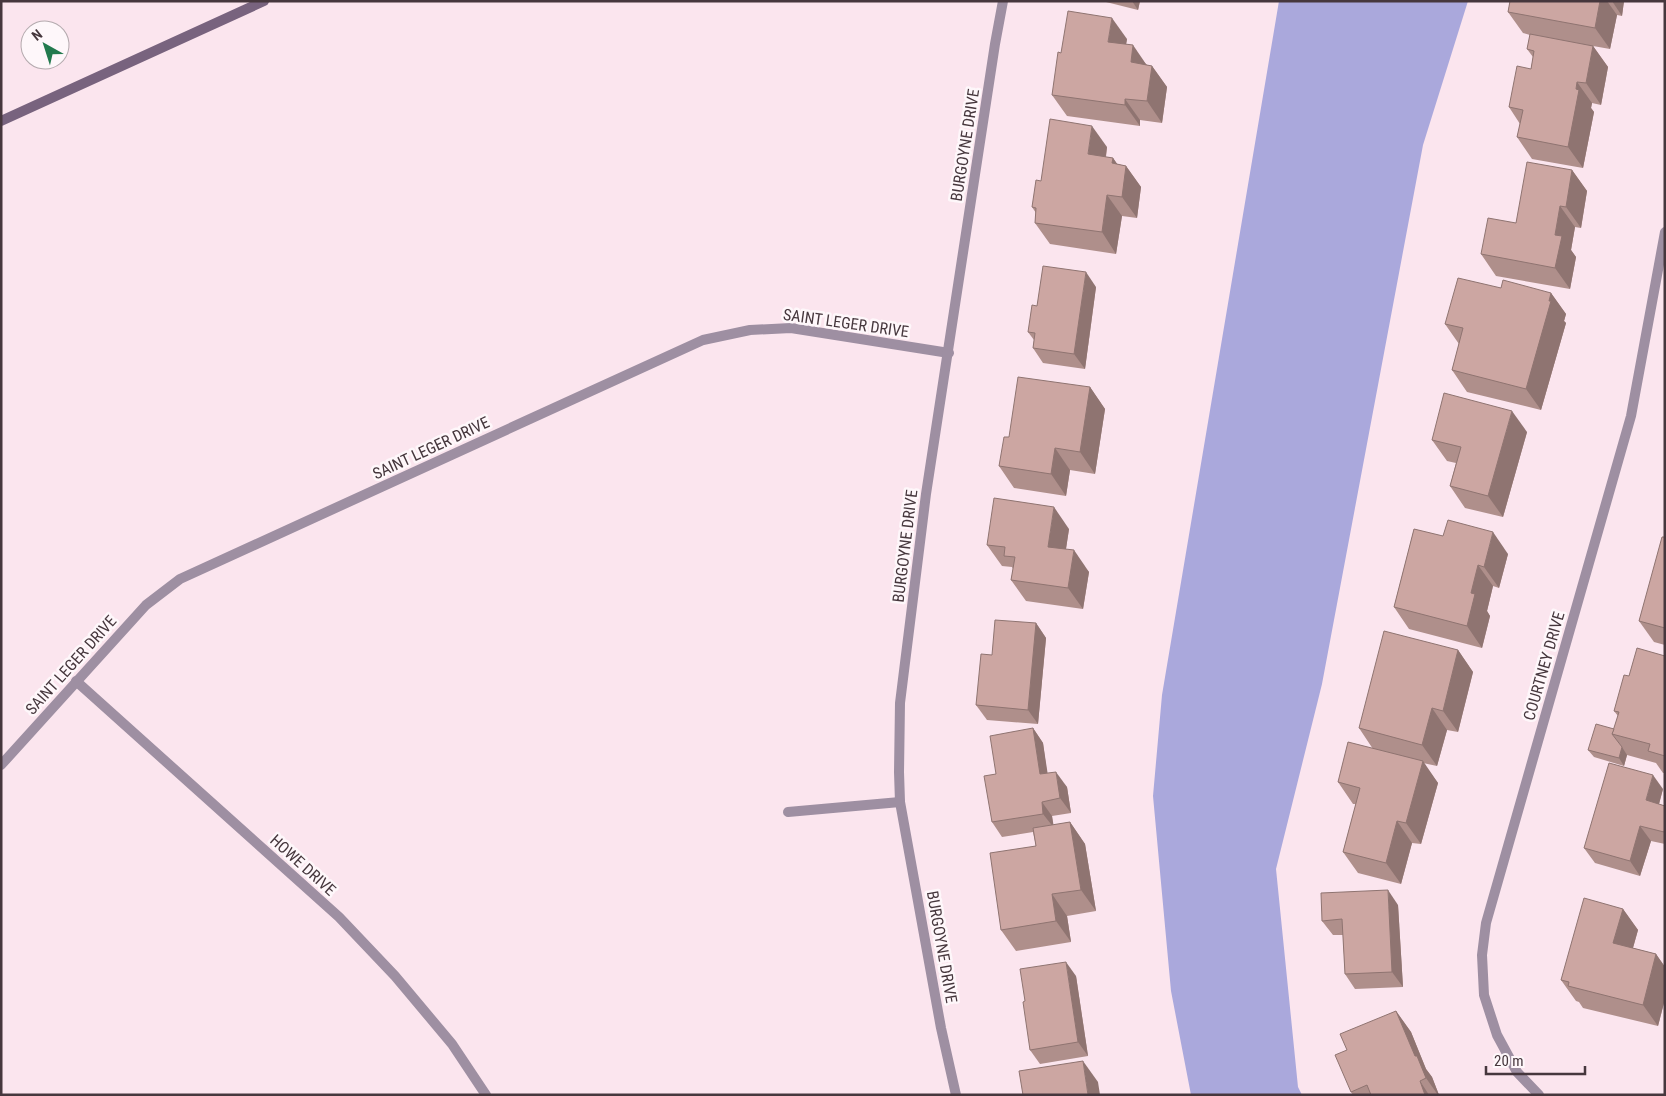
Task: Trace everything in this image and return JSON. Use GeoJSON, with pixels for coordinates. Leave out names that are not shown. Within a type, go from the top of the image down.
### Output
{"type":"FeatureCollection","features":[{"type":"Feature","properties":{"kind":"street"},"geometry":{"type":"LineString","coordinates":[[1,121],[264,1]]}},
{"type":"Feature","properties":{"kind":"street","name":"BURGOYNE DRIVE"},"geometry":{"type":"LineString","coordinates":[[956,1095],[900,802],[900,702],[926,494],[1003,1]]}},
{"type":"Feature","properties":{"kind":"street","name":"COURTNEY DRIVE"},"geometry":{"type":"LineString","coordinates":[[1538,1095],[1517,1072],[1497,1035],[1484,995],[1482,955],[1489,914],[1630,416],[1665,232]]}},
{"type":"Feature","properties":{"kind":"street","name":"SAINT LEGER DRIVE"},"geometry":{"type":"LineString","coordinates":[[1,765],[146,605],[180,578],[703,340],[750,330],[791,328],[949,353]]}},
{"type":"Feature","properties":{"kind":"street","name":"HOWE DRIVE"},"geometry":{"type":"LineString","coordinates":[[76,681],[339,917],[394,976],[445,1036],[486,1095]]}},
{"type":"Feature","properties":{"kind":"street"},"geometry":{"type":"LineString","coordinates":[[788,812],[900,802]]}},
{"type":"Feature","properties":{"kind":"water"},"geometry":{"type":"Polygon","coordinates":[[[1279,1],[1468,1],[1423,145],[1322,684],[1276,869],[1298,1087],[1302,1095],[1191,1095],[1171,991],[1153,796],[1162,695],[1279,1]]]}},
{"type":"Feature","properties":{"kind":"building"},"geometry":{"type":"Polygon","coordinates":[[[1510,1],[1600,1],[1595,28],[1508,12],[1510,1]]]}},
{"type":"Feature","properties":{"kind":"building"},"geometry":{"type":"Polygon","coordinates":[[[1068,11],[1112,18],[1108,42],[1133,45],[1131,62],[1152,66],[1147,101],[1125,99],[1125,105],[1052,95],[1058,52],[1061,53],[1068,11]]]}},
{"type":"Feature","properties":{"kind":"building"},"geometry":{"type":"Polygon","coordinates":[[[1530,34],[1593,46],[1586,83],[1577,82],[1576,89],[1579,90],[1568,147],[1517,137],[1523,110],[1509,107],[1517,66],[1531,69],[1534,51],[1527,49],[1530,34]]]}},
{"type":"Feature","properties":{"kind":"building"},"geometry":{"type":"Polygon","coordinates":[[[1050,119],[1092,126],[1088,154],[1113,158],[1112,163],[1126,166],[1122,197],[1107,195],[1102,232],[1035,223],[1036,208],[1032,207],[1036,180],[1041,181],[1050,119]]]}},
{"type":"Feature","properties":{"kind":"building"},"geometry":{"type":"Polygon","coordinates":[[[1527,162],[1572,170],[1566,207],[1560,206],[1555,235],[1562,236],[1555,268],[1481,254],[1488,218],[1516,223],[1527,162]]]}},
{"type":"Feature","properties":{"kind":"building"},"geometry":{"type":"Polygon","coordinates":[[[1043,266],[1086,272],[1074,354],[1033,348],[1035,333],[1028,332],[1032,305],[1037,306],[1043,266]]]}},
{"type":"Feature","properties":{"kind":"building"},"geometry":{"type":"Polygon","coordinates":[[[1458,278],[1501,288],[1503,280],[1551,293],[1549,301],[1551,301],[1526,389],[1452,370],[1463,328],[1445,324],[1458,278]]]}},
{"type":"Feature","properties":{"kind":"building"},"geometry":{"type":"Polygon","coordinates":[[[1018,377],[1090,387],[1080,452],[1055,448],[1051,474],[999,466],[1004,437],[1009,437],[1018,377]]]}},
{"type":"Feature","properties":{"kind":"building"},"geometry":{"type":"Polygon","coordinates":[[[1444,393],[1512,411],[1488,496],[1450,486],[1461,447],[1432,440],[1444,393]]]}},
{"type":"Feature","properties":{"kind":"building"},"geometry":{"type":"Polygon","coordinates":[[[994,498],[1054,507],[1048,547],[1074,550],[1068,588],[1011,580],[1015,557],[1004,556],[1005,547],[987,545],[994,498]]]}},
{"type":"Feature","properties":{"kind":"building"},"geometry":{"type":"Polygon","coordinates":[[[1448,520],[1493,532],[1484,567],[1478,565],[1471,593],[1475,594],[1467,626],[1394,607],[1414,529],[1443,536],[1448,520]]]}},
{"type":"Feature","properties":{"kind":"building"},"geometry":{"type":"Polygon","coordinates":[[[1662,537],[1665,537],[1665,628],[1639,621],[1662,537]]]}},
{"type":"Feature","properties":{"kind":"building"},"geometry":{"type":"Polygon","coordinates":[[[995,620],[1036,623],[1028,710],[976,705],[981,654],[992,655],[995,620]]]}},
{"type":"Feature","properties":{"kind":"building"},"geometry":{"type":"Polygon","coordinates":[[[1384,631],[1458,650],[1443,711],[1432,708],[1422,745],[1359,728],[1384,631]]]}},
{"type":"Feature","properties":{"kind":"building"},"geometry":{"type":"Polygon","coordinates":[[[1637,648],[1665,656],[1665,756],[1648,751],[1650,744],[1612,734],[1619,712],[1614,711],[1624,675],[1629,676],[1637,648]]]}},
{"type":"Feature","properties":{"kind":"building"},"geometry":{"type":"Polygon","coordinates":[[[1596,724],[1614,729],[1612,734],[1622,747],[1619,758],[1588,750],[1596,724]]]}},
{"type":"Feature","properties":{"kind":"building"},"geometry":{"type":"Polygon","coordinates":[[[1033,728],[1040,774],[1056,772],[1060,798],[1042,802],[1043,814],[992,822],[984,776],[996,774],[990,736],[1033,728]]]}},
{"type":"Feature","properties":{"kind":"building"},"geometry":{"type":"Polygon","coordinates":[[[1348,742],[1423,761],[1406,823],[1397,821],[1386,863],[1343,852],[1360,788],[1338,782],[1348,742]]]}},
{"type":"Feature","properties":{"kind":"building"},"geometry":{"type":"Polygon","coordinates":[[[1609,763],[1653,775],[1646,800],[1665,806],[1664,832],[1640,826],[1630,861],[1584,848],[1609,763]]]}},
{"type":"Feature","properties":{"kind":"building"},"geometry":{"type":"Polygon","coordinates":[[[1070,822],[1081,890],[1052,894],[1056,921],[1001,930],[990,853],[1036,846],[1033,828],[1070,822]]]}},
{"type":"Feature","properties":{"kind":"building"},"geometry":{"type":"Polygon","coordinates":[[[1388,890],[1392,972],[1345,974],[1342,919],[1322,921],[1321,893],[1388,890]]]}},
{"type":"Feature","properties":{"kind":"building"},"geometry":{"type":"Polygon","coordinates":[[[1584,898],[1623,909],[1613,943],[1656,954],[1643,1005],[1568,986],[1569,982],[1561,980],[1584,898]]]}},
{"type":"Feature","properties":{"kind":"building"},"geometry":{"type":"Polygon","coordinates":[[[1066,962],[1078,1042],[1030,1050],[1020,969],[1066,962]]]}},
{"type":"Feature","properties":{"kind":"building"},"geometry":{"type":"Polygon","coordinates":[[[1396,1011],[1426,1078],[1420,1081],[1425,1095],[1371,1095],[1367,1085],[1351,1092],[1335,1055],[1347,1050],[1340,1034],[1396,1011]]]}},
{"type":"Feature","properties":{"kind":"building"},"geometry":{"type":"Polygon","coordinates":[[[1083,1061],[1088,1095],[1023,1095],[1019,1071],[1083,1061]]]}}]}
